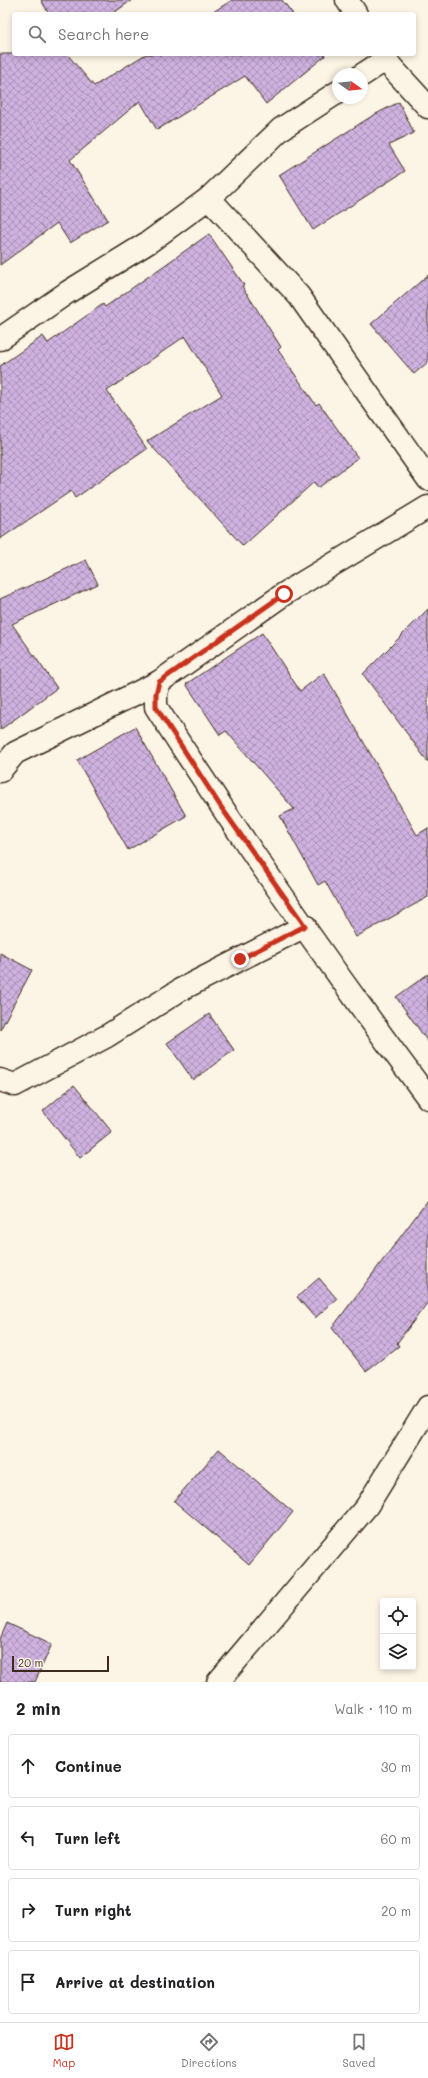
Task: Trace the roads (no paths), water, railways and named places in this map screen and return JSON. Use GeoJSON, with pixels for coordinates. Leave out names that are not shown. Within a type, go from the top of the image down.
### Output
{"type":"FeatureCollection","features":[{"type":"Feature","properties":{"kind":"street"},"geometry":{"type":"LineString","coordinates":[[347,0],[355,12]]}},
{"type":"Feature","properties":{"kind":"street"},"geometry":{"type":"LineString","coordinates":[[368,71],[383,57],[428,107]]}},
{"type":"Feature","properties":{"kind":"street"},"geometry":{"type":"LineString","coordinates":[[0,339],[68,292],[149,242],[209,198],[281,129],[332,96]]}},
{"type":"Feature","properties":{"kind":"street"},"geometry":{"type":"LineString","coordinates":[[209,198],[299,296],[428,479]]}},
{"type":"Feature","properties":{"kind":"street"},"geometry":{"type":"LineString","coordinates":[[0,771],[15,753],[159,682],[284,594],[428,507]]}},
{"type":"Feature","properties":{"kind":"street"},"geometry":{"type":"LineString","coordinates":[[159,682],[156,694],[156,707],[221,807],[305,926],[350,994],[428,1098]]}},
{"type":"Feature","properties":{"kind":"street"},"geometry":{"type":"LineString","coordinates":[[0,1080],[15,1084],[107,1036],[180,990],[305,926]]}},
{"type":"Feature","properties":{"kind":"street"},"geometry":{"type":"LineString","coordinates":[[218,1682],[367,1506],[428,1407]]}}]}
